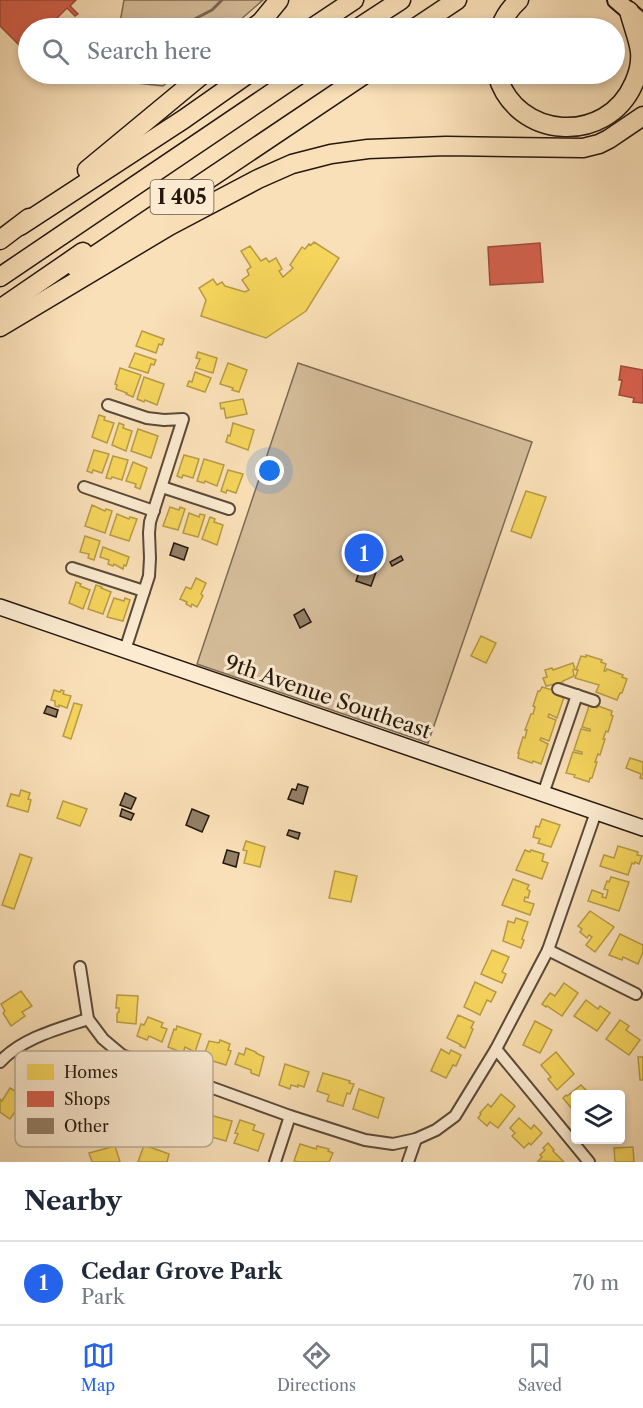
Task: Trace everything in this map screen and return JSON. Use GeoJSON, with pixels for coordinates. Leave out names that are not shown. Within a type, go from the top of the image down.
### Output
{"type":"FeatureCollection","features":[{"type":"Feature","properties":{"kind":"highway"},"geometry":{"type":"LineString","coordinates":[[264,18],[279,0]]}},
{"type":"Feature","properties":{"kind":"highway"},"geometry":{"type":"LineString","coordinates":[[327,18],[354,0]]}},
{"type":"Feature","properties":{"kind":"highway"},"geometry":{"type":"LineString","coordinates":[[373,18],[401,0]]}},
{"type":"Feature","properties":{"kind":"highway"},"geometry":{"type":"LineString","coordinates":[[383,18],[410,0]]}},
{"type":"Feature","properties":{"kind":"highway"},"geometry":{"type":"LineString","coordinates":[[430,18],[457,0]]}},
{"type":"Feature","properties":{"kind":"highway"},"geometry":{"type":"LineString","coordinates":[[446,18],[474,0]]}},
{"type":"Feature","properties":{"kind":"highway"},"geometry":{"type":"LineString","coordinates":[[505,18],[519,0]]}},
{"type":"Feature","properties":{"kind":"highway"},"geometry":{"type":"LineString","coordinates":[[501,84],[512,103],[531,118],[554,127],[572,128],[591,124],[615,110],[632,89],[637,77],[640,51],[630,12]]}},
{"type":"Feature","properties":{"kind":"highway"},"geometry":{"type":"LineString","coordinates":[[20,226],[191,84]]}},
{"type":"Feature","properties":{"kind":"highway"},"geometry":{"type":"LineString","coordinates":[[0,240],[234,84]]}},
{"type":"Feature","properties":{"kind":"highway","name":"I 405"},"geometry":{"type":"LineString","coordinates":[[0,268],[276,84]]}},
{"type":"Feature","properties":{"kind":"highway","name":"I 405"},"geometry":{"type":"LineString","coordinates":[[0,277],[285,84]]}},
{"type":"Feature","properties":{"kind":"highway","name":"I 405"},"geometry":{"type":"LineString","coordinates":[[0,309],[333,84]]}},
{"type":"Feature","properties":{"kind":"highway","name":"I 405"},"geometry":{"type":"LineString","coordinates":[[0,320],[350,84]]}},
{"type":"Feature","properties":{"kind":"highway"},"geometry":{"type":"LineString","coordinates":[[0,327],[169,226],[258,179],[292,164],[331,154],[368,149],[446,146],[583,148],[609,139],[642,116]]}},
{"type":"Feature","properties":{"kind":"main road","name":"9th Avenue Southeast"},"geometry":{"type":"LineString","coordinates":[[0,607],[643,828]]}},
{"type":"Feature","properties":{"kind":"street"},"geometry":{"type":"LineString","coordinates":[[108,405],[147,418],[183,419],[148,533],[149,576],[125,650]]}},
{"type":"Feature","properties":{"kind":"street"},"geometry":{"type":"LineString","coordinates":[[84,487],[154,510]]}},
{"type":"Feature","properties":{"kind":"street"},"geometry":{"type":"LineString","coordinates":[[162,487],[229,509]]}},
{"type":"Feature","properties":{"kind":"street"},"geometry":{"type":"LineString","coordinates":[[72,568],[144,591]]}},
{"type":"Feature","properties":{"kind":"street"},"geometry":{"type":"LineString","coordinates":[[558,689],[594,701]]}},
{"type":"Feature","properties":{"kind":"street"},"geometry":{"type":"LineString","coordinates":[[543,794],[577,695]]}},
{"type":"Feature","properties":{"kind":"street"},"geometry":{"type":"LineString","coordinates":[[213,1088],[365,1140],[393,1144],[416,1139],[436,1130],[455,1116],[496,1049],[548,950],[596,812]]}},
{"type":"Feature","properties":{"kind":"street"},"geometry":{"type":"LineString","coordinates":[[548,950],[636,994]]}},
{"type":"Feature","properties":{"kind":"street"},"geometry":{"type":"LineString","coordinates":[[80,967],[88,1019],[103,1039],[117,1051]]}},
{"type":"Feature","properties":{"kind":"street"},"geometry":{"type":"LineString","coordinates":[[0,1062],[7,1054],[40,1036],[88,1019]]}},
{"type":"Feature","properties":{"kind":"street"},"geometry":{"type":"LineString","coordinates":[[496,1049],[589,1162]]}},
{"type":"Feature","properties":{"kind":"street"},"geometry":{"type":"LineString","coordinates":[[275,1162],[290,1116]]}},
{"type":"Feature","properties":{"kind":"street"},"geometry":{"type":"LineString","coordinates":[[408,1162],[416,1139]]}},
{"type":"Feature","properties":{"kind":"shaded area"},"geometry":{"type":"Polygon","coordinates":[[[124,0],[263,0],[242,18],[121,18],[124,0]]]}},
{"type":"Feature","properties":{"kind":"shaded area"},"geometry":{"type":"Polygon","coordinates":[[[298,363],[532,442],[428,743],[197,664],[298,363]]]}},
{"type":"Feature","properties":{"kind":"building: Homes"},"geometry":{"type":"Polygon","coordinates":[[[314,242],[339,258],[306,311],[266,338],[201,316],[206,300],[199,288],[213,279],[217,285],[222,282],[225,286],[245,292],[249,290],[242,280],[249,275],[247,270],[251,267],[241,251],[250,246],[261,261],[266,258],[269,262],[276,258],[282,269],[279,271],[283,277],[293,268],[290,265],[302,247],[305,249],[314,242]]]}},
{"type":"Feature","properties":{"kind":"building: Homes"},"geometry":{"type":"Polygon","coordinates":[[[142,331],[164,339],[162,345],[159,344],[156,353],[136,346],[142,331]]]}},
{"type":"Feature","properties":{"kind":"building: Homes"},"geometry":{"type":"Polygon","coordinates":[[[198,352],[217,358],[213,373],[196,368],[200,359],[196,358],[198,352]]]}},
{"type":"Feature","properties":{"kind":"building: Homes"},"geometry":{"type":"Polygon","coordinates":[[[135,353],[156,360],[154,365],[151,364],[148,373],[129,367],[135,353]]]}},
{"type":"Feature","properties":{"kind":"building: Homes"},"geometry":{"type":"Polygon","coordinates":[[[228,363],[247,370],[239,392],[220,384],[228,363]]]}},
{"type":"Feature","properties":{"kind":"building: Homes"},"geometry":{"type":"Polygon","coordinates":[[[120,368],[141,375],[133,397],[116,389],[115,384],[120,368]]]}},
{"type":"Feature","properties":{"kind":"building: Homes"},"geometry":{"type":"Polygon","coordinates":[[[195,372],[211,378],[205,392],[187,386],[189,381],[192,382],[195,372]]]}},
{"type":"Feature","properties":{"kind":"building: Homes"},"geometry":{"type":"Polygon","coordinates":[[[144,377],[164,384],[157,405],[137,399],[144,377]]]}},
{"type":"Feature","properties":{"kind":"building: Homes"},"geometry":{"type":"Polygon","coordinates":[[[243,399],[247,414],[226,418],[224,408],[221,409],[220,403],[243,399]]]}},
{"type":"Feature","properties":{"kind":"building: Homes"},"geometry":{"type":"Polygon","coordinates":[[[99,415],[105,417],[104,420],[114,423],[107,443],[92,437],[99,415]]]}},
{"type":"Feature","properties":{"kind":"building: Homes"},"geometry":{"type":"Polygon","coordinates":[[[119,423],[124,425],[123,428],[132,431],[126,451],[112,445],[119,423]]]}},
{"type":"Feature","properties":{"kind":"building: Homes"},"geometry":{"type":"Polygon","coordinates":[[[233,423],[254,430],[248,450],[226,442],[233,423]]]}},
{"type":"Feature","properties":{"kind":"building: Homes"},"geometry":{"type":"Polygon","coordinates":[[[138,429],[158,436],[151,458],[131,451],[138,429]]]}},
{"type":"Feature","properties":{"kind":"building: Homes"},"geometry":{"type":"Polygon","coordinates":[[[94,450],[109,454],[102,473],[87,471],[94,450]]]}},
{"type":"Feature","properties":{"kind":"building: Homes"},"geometry":{"type":"Polygon","coordinates":[[[184,455],[199,459],[193,478],[177,476],[184,455]]]}},
{"type":"Feature","properties":{"kind":"building: Homes"},"geometry":{"type":"Polygon","coordinates":[[[113,456],[128,460],[122,480],[106,478],[113,456]]]}},
{"type":"Feature","properties":{"kind":"building: Homes"},"geometry":{"type":"Polygon","coordinates":[[[204,459],[224,465],[217,486],[205,481],[204,483],[197,481],[204,459]]]}},
{"type":"Feature","properties":{"kind":"building: Homes"},"geometry":{"type":"Polygon","coordinates":[[[133,462],[147,468],[140,489],[135,487],[136,484],[126,481],[133,462]]]}},
{"type":"Feature","properties":{"kind":"building: Homes"},"geometry":{"type":"Polygon","coordinates":[[[228,470],[243,474],[236,493],[221,491],[228,470]]]}},
{"type":"Feature","properties":{"kind":"building: Homes"},"geometry":{"type":"Polygon","coordinates":[[[526,491],[546,497],[531,538],[511,531],[526,491]]]}},
{"type":"Feature","properties":{"kind":"building: Homes"},"geometry":{"type":"Polygon","coordinates":[[[92,505],[105,511],[106,509],[112,511],[105,533],[85,526],[92,505]]]}},
{"type":"Feature","properties":{"kind":"building: Homes"},"geometry":{"type":"Polygon","coordinates":[[[170,507],[185,509],[178,530],[163,526],[170,507]]]}},
{"type":"Feature","properties":{"kind":"building: Homes"},"geometry":{"type":"Polygon","coordinates":[[[189,513],[199,517],[200,514],[205,515],[198,537],[183,533],[189,513]]]}},
{"type":"Feature","properties":{"kind":"building: Homes"},"geometry":{"type":"Polygon","coordinates":[[[117,514],[129,519],[130,517],[137,519],[129,541],[110,535],[117,514]]]}},
{"type":"Feature","properties":{"kind":"building: Homes"},"geometry":{"type":"Polygon","coordinates":[[[210,517],[215,519],[214,522],[223,525],[217,545],[202,539],[210,517]]]}},
{"type":"Feature","properties":{"kind":"building: Homes"},"geometry":{"type":"Polygon","coordinates":[[[85,536],[100,541],[94,560],[88,558],[89,554],[80,552],[85,536]]]}},
{"type":"Feature","properties":{"kind":"building: Homes"},"geometry":{"type":"Polygon","coordinates":[[[103,547],[129,557],[126,566],[124,565],[123,569],[114,564],[113,566],[108,564],[109,560],[100,557],[103,547]]]}},
{"type":"Feature","properties":{"kind":"building: Homes"},"geometry":{"type":"Polygon","coordinates":[[[196,578],[206,583],[197,607],[192,604],[191,607],[180,599],[186,587],[191,589],[196,578]]]}},
{"type":"Feature","properties":{"kind":"building: Homes"},"geometry":{"type":"Polygon","coordinates":[[[76,582],[90,590],[83,609],[69,603],[76,582]]]}},
{"type":"Feature","properties":{"kind":"building: Homes"},"geometry":{"type":"Polygon","coordinates":[[[96,585],[111,592],[103,614],[88,609],[96,585]]]}},
{"type":"Feature","properties":{"kind":"building: Homes"},"geometry":{"type":"Polygon","coordinates":[[[114,598],[130,600],[123,621],[107,617],[114,598]]]}},
{"type":"Feature","properties":{"kind":"building: Homes"},"geometry":{"type":"Polygon","coordinates":[[[481,636],[496,643],[486,663],[471,656],[481,636]]]}},
{"type":"Feature","properties":{"kind":"building: Homes"},"geometry":{"type":"Polygon","coordinates":[[[586,655],[602,660],[601,662],[606,664],[604,671],[607,669],[627,679],[617,700],[596,692],[599,685],[575,678],[581,656],[586,657],[586,655]]]}},
{"type":"Feature","properties":{"kind":"building: Homes"},"geometry":{"type":"Polygon","coordinates":[[[573,663],[574,676],[563,682],[546,686],[543,678],[547,677],[545,670],[552,668],[553,670],[573,663]]]}},
{"type":"Feature","properties":{"kind":"building: Homes"},"geometry":{"type":"Polygon","coordinates":[[[542,687],[556,691],[556,694],[564,697],[557,718],[549,714],[548,717],[556,720],[549,741],[541,738],[540,740],[548,744],[541,764],[518,758],[518,753],[523,737],[525,738],[527,730],[525,730],[531,714],[533,714],[538,691],[542,687]]]}},
{"type":"Feature","properties":{"kind":"building: Homes"},"geometry":{"type":"Polygon","coordinates":[[[54,690],[64,691],[63,694],[71,696],[67,708],[55,706],[55,701],[51,700],[54,690]]]}},
{"type":"Feature","properties":{"kind":"building: Homes"},"geometry":{"type":"Polygon","coordinates":[[[74,703],[82,705],[71,739],[63,736],[74,703]]]}},
{"type":"Feature","properties":{"kind":"building: Homes"},"geometry":{"type":"Polygon","coordinates":[[[589,706],[597,708],[598,706],[612,711],[613,716],[589,782],[566,773],[573,752],[582,754],[574,750],[581,729],[590,731],[582,727],[589,706]]]}},
{"type":"Feature","properties":{"kind":"building: Homes"},"geometry":{"type":"Polygon","coordinates":[[[630,758],[643,762],[643,779],[640,778],[641,774],[626,768],[630,758]]]}},
{"type":"Feature","properties":{"kind":"building: Homes"},"geometry":{"type":"Polygon","coordinates":[[[21,790],[30,793],[28,812],[7,806],[11,794],[19,796],[21,790]]]}},
{"type":"Feature","properties":{"kind":"building: Homes"},"geometry":{"type":"Polygon","coordinates":[[[63,801],[87,809],[80,826],[57,818],[63,801]]]}},
{"type":"Feature","properties":{"kind":"building: Homes"},"geometry":{"type":"Polygon","coordinates":[[[542,819],[560,825],[551,847],[538,843],[540,839],[533,837],[536,826],[539,827],[542,819]]]}},
{"type":"Feature","properties":{"kind":"building: Homes"},"geometry":{"type":"Polygon","coordinates":[[[246,841],[265,847],[260,867],[244,863],[247,851],[243,850],[246,841]]]}},
{"type":"Feature","properties":{"kind":"building: Homes"},"geometry":{"type":"Polygon","coordinates":[[[618,846],[638,852],[637,855],[642,856],[639,864],[632,863],[628,875],[600,866],[604,855],[614,858],[618,846]]]}},
{"type":"Feature","properties":{"kind":"building: Homes"},"geometry":{"type":"Polygon","coordinates":[[[525,850],[544,854],[542,861],[548,863],[542,879],[516,870],[525,850]]]}},
{"type":"Feature","properties":{"kind":"building: Homes"},"geometry":{"type":"Polygon","coordinates":[[[20,854],[32,858],[14,909],[2,905],[20,854]]]}},
{"type":"Feature","properties":{"kind":"building: Homes"},"geometry":{"type":"Polygon","coordinates":[[[335,871],[357,876],[351,902],[329,898],[335,871]]]}},
{"type":"Feature","properties":{"kind":"building: Homes"},"geometry":{"type":"Polygon","coordinates":[[[611,877],[629,882],[619,911],[588,901],[592,890],[603,894],[602,897],[606,898],[608,890],[604,889],[611,877]]]}},
{"type":"Feature","properties":{"kind":"building: Homes"},"geometry":{"type":"Polygon","coordinates":[[[513,879],[529,885],[528,898],[525,897],[524,901],[534,904],[530,915],[502,905],[513,879]]]}},
{"type":"Feature","properties":{"kind":"building: Homes"},"geometry":{"type":"Polygon","coordinates":[[[590,911],[614,927],[595,952],[586,945],[592,937],[589,935],[587,938],[580,932],[582,929],[578,926],[590,911]]]}},
{"type":"Feature","properties":{"kind":"building: Homes"},"geometry":{"type":"Polygon","coordinates":[[[516,918],[528,922],[521,948],[503,941],[508,921],[514,923],[516,918]]]}},
{"type":"Feature","properties":{"kind":"building: Homes"},"geometry":{"type":"Polygon","coordinates":[[[620,934],[643,945],[638,964],[623,957],[622,960],[609,955],[620,934]]]}},
{"type":"Feature","properties":{"kind":"building: Homes"},"geometry":{"type":"Polygon","coordinates":[[[492,950],[509,957],[502,972],[506,974],[502,983],[481,974],[492,950]]]}},
{"type":"Feature","properties":{"kind":"building: Homes"},"geometry":{"type":"Polygon","coordinates":[[[475,982],[496,992],[491,1002],[487,1000],[480,1015],[464,1007],[475,982]]]}},
{"type":"Feature","properties":{"kind":"building: Homes"},"geometry":{"type":"Polygon","coordinates":[[[564,983],[578,993],[562,1016],[542,1004],[550,993],[555,996],[564,983]]]}},
{"type":"Feature","properties":{"kind":"building: Homes"},"geometry":{"type":"Polygon","coordinates":[[[21,991],[32,1006],[22,1012],[25,1016],[11,1026],[3,1013],[5,1011],[1,1004],[21,991]]]}},
{"type":"Feature","properties":{"kind":"building: Homes"},"geometry":{"type":"Polygon","coordinates":[[[117,995],[138,996],[136,1024],[117,1022],[119,1008],[116,1008],[117,995]]]}},
{"type":"Feature","properties":{"kind":"building: Homes"},"geometry":{"type":"Polygon","coordinates":[[[586,1000],[598,1009],[600,1006],[610,1013],[597,1031],[574,1016],[586,1000]]]}},
{"type":"Feature","properties":{"kind":"building: Homes"},"geometry":{"type":"Polygon","coordinates":[[[458,1015],[474,1022],[465,1048],[447,1038],[458,1015]]]}},
{"type":"Feature","properties":{"kind":"building: Homes"},"geometry":{"type":"Polygon","coordinates":[[[148,1017],[163,1023],[161,1027],[167,1029],[162,1042],[149,1036],[147,1040],[137,1036],[141,1024],[144,1025],[148,1017]]]}},
{"type":"Feature","properties":{"kind":"building: Homes"},"geometry":{"type":"Polygon","coordinates":[[[620,1020],[629,1026],[626,1030],[640,1040],[629,1055],[606,1039],[620,1020]]]}},
{"type":"Feature","properties":{"kind":"building: Homes"},"geometry":{"type":"Polygon","coordinates":[[[535,1021],[552,1030],[540,1053],[523,1045],[535,1021]]]}},
{"type":"Feature","properties":{"kind":"building: Homes"},"geometry":{"type":"Polygon","coordinates":[[[177,1026],[201,1034],[195,1051],[185,1047],[184,1051],[178,1051],[168,1047],[174,1029],[176,1030],[177,1026]]]}},
{"type":"Feature","properties":{"kind":"building: Homes"},"geometry":{"type":"Polygon","coordinates":[[[220,1040],[230,1044],[228,1050],[231,1051],[226,1065],[213,1061],[213,1051],[205,1051],[209,1041],[219,1043],[220,1040]]]}},
{"type":"Feature","properties":{"kind":"building: Homes"},"geometry":{"type":"Polygon","coordinates":[[[246,1048],[264,1057],[259,1076],[235,1064],[239,1053],[244,1055],[246,1048]]]}},
{"type":"Feature","properties":{"kind":"building: Homes"},"geometry":{"type":"Polygon","coordinates":[[[441,1049],[449,1054],[451,1050],[461,1055],[456,1066],[453,1065],[446,1078],[431,1071],[441,1049]]]}},
{"type":"Feature","properties":{"kind":"building: Homes"},"geometry":{"type":"Polygon","coordinates":[[[556,1052],[574,1074],[557,1090],[548,1079],[551,1077],[541,1065],[556,1052]]]}},
{"type":"Feature","properties":{"kind":"building: Homes"},"geometry":{"type":"Polygon","coordinates":[[[638,1057],[643,1057],[643,1080],[640,1080],[638,1057]]]}},
{"type":"Feature","properties":{"kind":"building: Homes"},"geometry":{"type":"Polygon","coordinates":[[[285,1064],[309,1072],[304,1087],[291,1085],[290,1089],[279,1085],[285,1064]]]}},
{"type":"Feature","properties":{"kind":"building: Homes"},"geometry":{"type":"Polygon","coordinates":[[[323,1073],[354,1084],[350,1094],[347,1093],[343,1106],[327,1101],[329,1095],[317,1091],[323,1073]]]}},
{"type":"Feature","properties":{"kind":"building: Homes"},"geometry":{"type":"Polygon","coordinates":[[[581,1085],[586,1090],[575,1090],[581,1085]]]}},
{"type":"Feature","properties":{"kind":"building: Homes"},"geometry":{"type":"Polygon","coordinates":[[[10,1088],[15,1091],[15,1112],[10,1119],[0,1112],[0,1099],[2,1101],[10,1088]]]}},
{"type":"Feature","properties":{"kind":"building: Homes"},"geometry":{"type":"Polygon","coordinates":[[[359,1089],[384,1098],[378,1118],[353,1109],[359,1089]]]}},
{"type":"Feature","properties":{"kind":"building: Homes"},"geometry":{"type":"Polygon","coordinates":[[[571,1093],[571,1108],[563,1098],[571,1093]]]}},
{"type":"Feature","properties":{"kind":"building: Homes"},"geometry":{"type":"Polygon","coordinates":[[[501,1094],[515,1106],[498,1128],[490,1122],[487,1126],[478,1118],[480,1113],[488,1104],[491,1107],[501,1094]]]}},
{"type":"Feature","properties":{"kind":"building: Homes"},"geometry":{"type":"Polygon","coordinates":[[[213,1116],[232,1121],[226,1141],[213,1137],[213,1116]]]}},
{"type":"Feature","properties":{"kind":"building: Homes"},"geometry":{"type":"Polygon","coordinates":[[[519,1118],[531,1129],[534,1125],[542,1133],[531,1145],[529,1143],[524,1148],[512,1136],[515,1133],[510,1128],[519,1118]]]}},
{"type":"Feature","properties":{"kind":"building: Homes"},"geometry":{"type":"Polygon","coordinates":[[[240,1120],[255,1125],[253,1130],[264,1134],[258,1151],[234,1143],[240,1120]]]}},
{"type":"Feature","properties":{"kind":"building: Homes"},"geometry":{"type":"Polygon","coordinates":[[[548,1143],[564,1162],[538,1161],[545,1150],[543,1148],[548,1143]]]}},
{"type":"Feature","properties":{"kind":"building: Homes"},"geometry":{"type":"Polygon","coordinates":[[[300,1144],[316,1149],[317,1146],[329,1149],[328,1151],[333,1153],[329,1162],[294,1161],[300,1144]]]}},
{"type":"Feature","properties":{"kind":"building: Homes"},"geometry":{"type":"Polygon","coordinates":[[[115,1147],[120,1162],[92,1162],[89,1153],[115,1147]]]}},
{"type":"Feature","properties":{"kind":"building: Homes"},"geometry":{"type":"Polygon","coordinates":[[[143,1147],[169,1154],[167,1162],[138,1162],[143,1147]]]}},
{"type":"Feature","properties":{"kind":"building: Homes"},"geometry":{"type":"Polygon","coordinates":[[[633,1147],[634,1162],[615,1162],[614,1148],[633,1147]]]}},
{"type":"Feature","properties":{"kind":"building: Shops"},"geometry":{"type":"Polygon","coordinates":[[[0,0],[76,0],[70,6],[78,14],[75,16],[67,8],[57,18],[18,18],[18,44],[0,26],[0,0]]]}},
{"type":"Feature","properties":{"kind":"building: Shops"},"geometry":{"type":"Polygon","coordinates":[[[540,243],[543,282],[490,285],[488,247],[540,243]]]}},
{"type":"Feature","properties":{"kind":"building: Shops"},"geometry":{"type":"Polygon","coordinates":[[[621,366],[643,370],[643,403],[633,402],[634,398],[619,395],[622,380],[619,380],[621,366]]]}},
{"type":"Feature","properties":{"kind":"building: Other"},"geometry":{"type":"Polygon","coordinates":[[[359,542],[364,553],[360,555],[355,544],[359,542]]]}},
{"type":"Feature","properties":{"kind":"building: Other"},"geometry":{"type":"Polygon","coordinates":[[[174,543],[188,548],[184,560],[170,555],[174,543]]]}},
{"type":"Feature","properties":{"kind":"building: Other"},"geometry":{"type":"Polygon","coordinates":[[[401,556],[403,560],[392,566],[390,562],[401,556]]]}},
{"type":"Feature","properties":{"kind":"building: Other"},"geometry":{"type":"Polygon","coordinates":[[[361,567],[376,572],[371,586],[356,581],[361,567]]]}},
{"type":"Feature","properties":{"kind":"building: Other"},"geometry":{"type":"Polygon","coordinates":[[[304,609],[311,622],[300,628],[294,615],[304,609]]]}},
{"type":"Feature","properties":{"kind":"building: Other"},"geometry":{"type":"Polygon","coordinates":[[[47,706],[58,710],[56,717],[44,713],[47,706]]]}},
{"type":"Feature","properties":{"kind":"building: Other"},"geometry":{"type":"Polygon","coordinates":[[[298,784],[308,787],[303,804],[288,799],[292,789],[296,790],[298,784]]]}},
{"type":"Feature","properties":{"kind":"building: Other"},"geometry":{"type":"Polygon","coordinates":[[[125,793],[136,798],[131,809],[120,805],[125,793]]]}},
{"type":"Feature","properties":{"kind":"building: Other"},"geometry":{"type":"Polygon","coordinates":[[[122,809],[134,814],[131,820],[120,816],[122,809]]]}},
{"type":"Feature","properties":{"kind":"building: Other"},"geometry":{"type":"Polygon","coordinates":[[[192,809],[209,816],[202,832],[186,825],[192,809]]]}},
{"type":"Feature","properties":{"kind":"building: Other"},"geometry":{"type":"Polygon","coordinates":[[[289,830],[300,833],[298,839],[287,835],[289,830]]]}},
{"type":"Feature","properties":{"kind":"building: Other"},"geometry":{"type":"Polygon","coordinates":[[[227,850],[239,853],[236,867],[223,863],[227,850]]]}},
{"type":"Feature","properties":{"kind":"waterway"},"geometry":{"type":"LineString","coordinates":[[196,18],[212,10],[222,0]]}},
{"type":"Feature","properties":{"kind":"place","name":"Cedar Grove Park"},"geometry":{"type":"Point","coordinates":[364,553]}}]}
